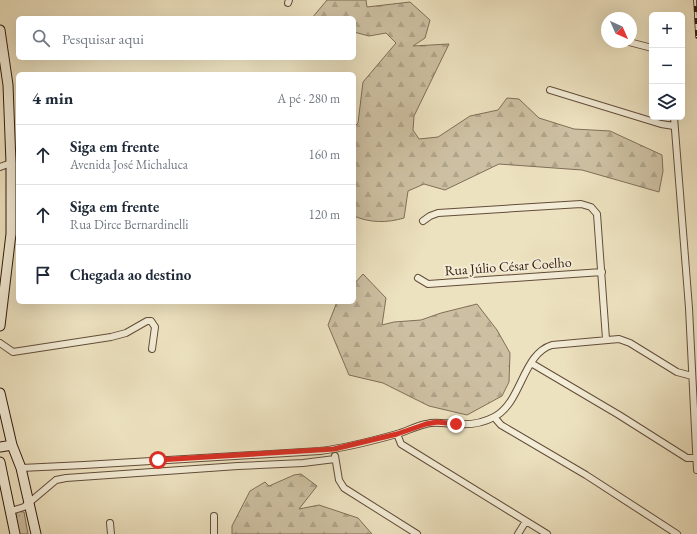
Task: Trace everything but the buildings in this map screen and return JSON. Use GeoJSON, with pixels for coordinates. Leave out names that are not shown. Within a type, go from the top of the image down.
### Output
{"type":"FeatureCollection","features":[{"type":"Feature","properties":{"kind":"main road"},"geometry":{"type":"LineString","coordinates":[[0,30],[8,85],[11,163],[11,234],[0,326]]}},
{"type":"Feature","properties":{"kind":"main road"},"geometry":{"type":"LineString","coordinates":[[0,392],[12,445],[21,468],[36,534]]}},
{"type":"Feature","properties":{"kind":"main road"},"geometry":{"type":"LineString","coordinates":[[0,447],[12,445]]}},
{"type":"Feature","properties":{"kind":"main road"},"geometry":{"type":"LineString","coordinates":[[0,462],[15,534]]}},
{"type":"Feature","properties":{"kind":"street"},"geometry":{"type":"LineString","coordinates":[[637,44],[649,47]]}},
{"type":"Feature","properties":{"kind":"street"},"geometry":{"type":"LineString","coordinates":[[550,90],[661,124],[674,126]]}},
{"type":"Feature","properties":{"kind":"street"},"geometry":{"type":"LineString","coordinates":[[674,120],[689,308],[697,470]]}},
{"type":"Feature","properties":{"kind":"street"},"geometry":{"type":"LineString","coordinates":[[0,167],[11,163]]}},
{"type":"Feature","properties":{"kind":"street"},"geometry":{"type":"LineString","coordinates":[[423,221],[438,213],[581,204],[591,207],[597,214],[606,339]]}},
{"type":"Feature","properties":{"kind":"street","name":"Rua Júlio César Coelho"},"geometry":{"type":"LineString","coordinates":[[418,278],[428,284],[602,272]]}},
{"type":"Feature","properties":{"kind":"street"},"geometry":{"type":"LineString","coordinates":[[689,308],[697,308]]}},
{"type":"Feature","properties":{"kind":"street"},"geometry":{"type":"LineString","coordinates":[[0,343],[13,352],[28,350],[111,337],[126,333],[147,321],[151,321],[155,327],[152,349]]}},
{"type":"Feature","properties":{"kind":"street"},"geometry":{"type":"LineString","coordinates":[[21,468],[334,449],[397,434],[426,424],[437,422],[456,424],[474,423],[494,417],[506,407],[517,393],[531,363],[548,346],[606,339],[619,339],[625,341],[677,372],[692,376]]}},
{"type":"Feature","properties":{"kind":"street"},"geometry":{"type":"LineString","coordinates":[[531,363],[619,415],[687,458],[697,458]]}},
{"type":"Feature","properties":{"kind":"street"},"geometry":{"type":"LineString","coordinates":[[494,417],[501,425],[586,475],[677,534]]}},
{"type":"Feature","properties":{"kind":"street"},"geometry":{"type":"LineString","coordinates":[[397,434],[401,444],[547,534]]}},
{"type":"Feature","properties":{"kind":"street"},"geometry":{"type":"LineString","coordinates":[[334,449],[339,480],[344,488],[417,534]]}},
{"type":"Feature","properties":{"kind":"street"},"geometry":{"type":"LineString","coordinates":[[11,511],[21,509],[56,480],[66,478],[303,463],[335,459]]}},
{"type":"Feature","properties":{"kind":"street"},"geometry":{"type":"LineString","coordinates":[[214,516],[214,534]]}},
{"type":"Feature","properties":{"kind":"street"},"geometry":{"type":"LineString","coordinates":[[518,534],[526,521]]}},
{"type":"Feature","properties":{"kind":"street"},"geometry":{"type":"LineString","coordinates":[[110,523],[110,534]]}},
{"type":"Feature","properties":{"kind":"green space"},"geometry":{"type":"Polygon","coordinates":[[[327,0],[366,0],[367,7],[410,2],[430,20],[425,38],[413,46],[449,44],[414,116],[413,130],[419,139],[438,137],[470,116],[498,110],[507,98],[519,99],[539,118],[574,129],[610,131],[662,155],[663,171],[659,192],[582,170],[499,164],[445,190],[424,184],[408,191],[404,218],[379,222],[356,217],[356,125],[358,123],[363,82],[396,43],[386,33],[369,36],[356,33],[356,16],[314,16],[327,0]]]}},
{"type":"Feature","properties":{"kind":"green space"},"geometry":{"type":"Polygon","coordinates":[[[363,274],[386,298],[382,325],[394,322],[421,320],[441,313],[477,304],[497,330],[510,353],[509,382],[502,396],[467,415],[429,406],[383,383],[349,375],[328,325],[336,304],[356,304],[356,282],[363,274]]]}},
{"type":"Feature","properties":{"kind":"green space"},"geometry":{"type":"Polygon","coordinates":[[[301,474],[317,486],[299,509],[319,505],[358,518],[372,534],[232,534],[232,526],[250,491],[265,482],[269,486],[294,475],[301,474]]]}},
{"type":"Feature","properties":{"kind":"green space"},"geometry":{"type":"Polygon","coordinates":[[[14,511],[24,512],[28,534],[18,534],[14,511]]]}},
{"type":"Feature","properties":{"kind":"railway"},"geometry":{"type":"LineString","coordinates":[[695,0],[697,37]]}},
{"type":"Feature","properties":{"kind":"route"},"geometry":{"type":"LineString","coordinates":[[158,460],[320,451],[397,434],[426,424],[437,422],[456,424]]}}]}
